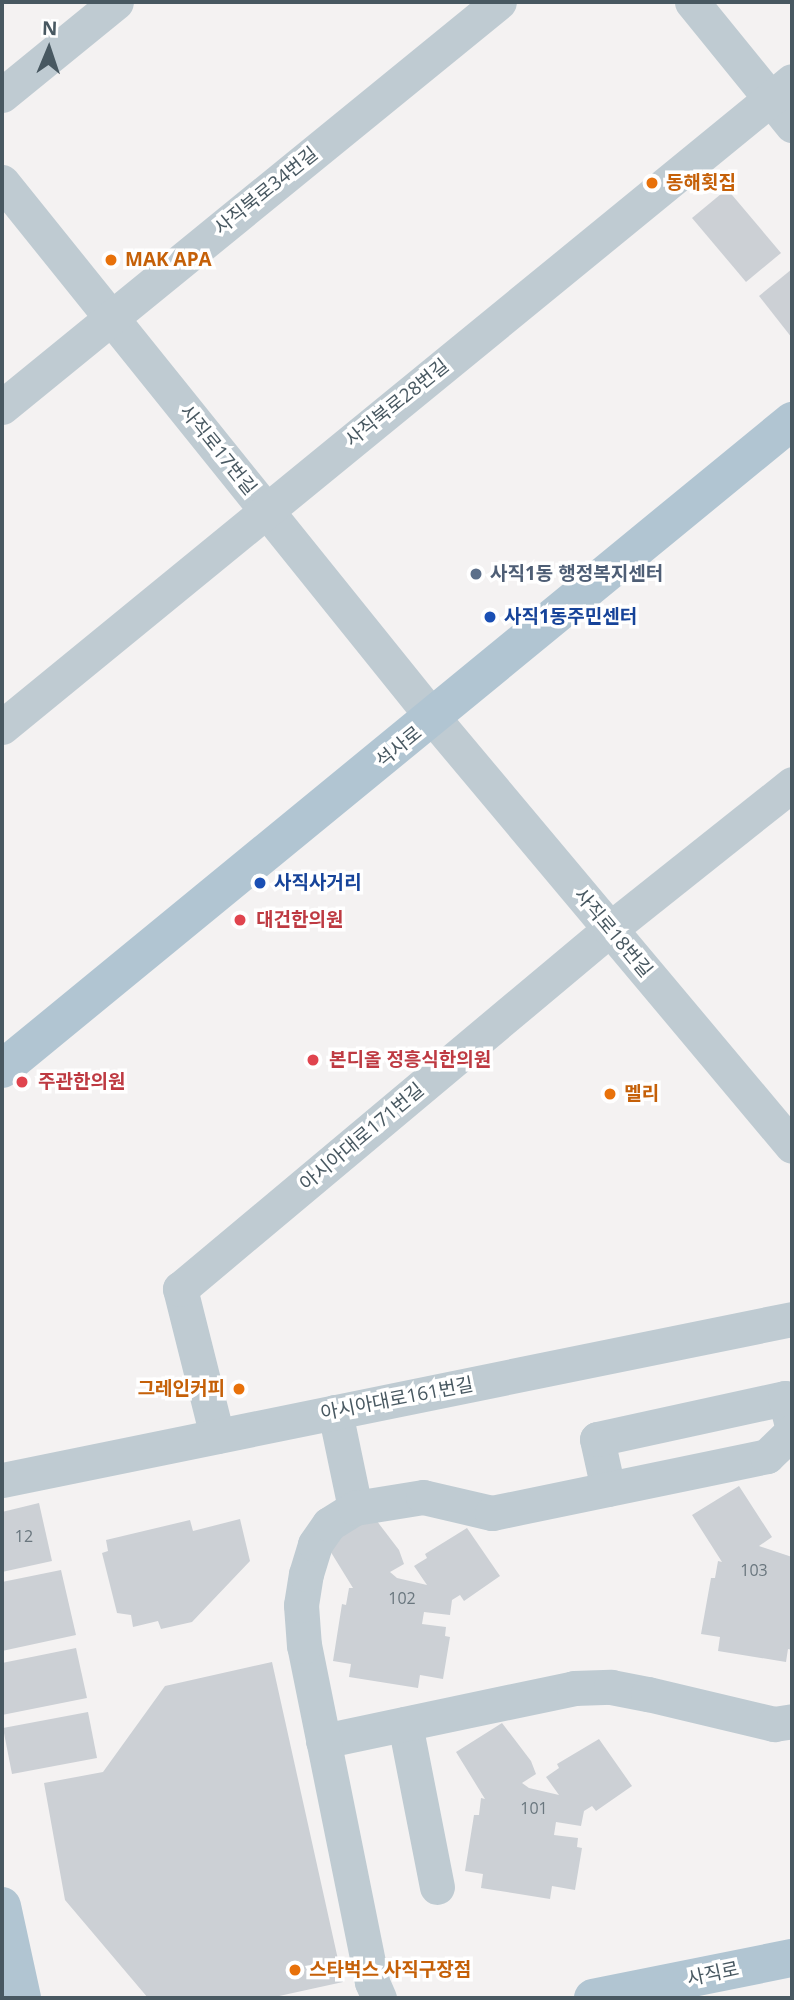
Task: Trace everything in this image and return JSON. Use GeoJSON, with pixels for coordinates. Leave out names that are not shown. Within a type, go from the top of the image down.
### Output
{"type":"FeatureCollection","features":[{"type":"Feature","properties":{"kind":"main road","name":"석사로"},"geometry":{"type":"LineString","coordinates":[[2,1069],[434,719],[792,421]]}},
{"type":"Feature","properties":{"kind":"main road"},"geometry":{"type":"LineString","coordinates":[[2,1906],[16,1991]]}},
{"type":"Feature","properties":{"kind":"main road","name":"사직로"},"geometry":{"type":"LineString","coordinates":[[593,1998],[792,1958]]}},
{"type":"Feature","properties":{"kind":"street"},"geometry":{"type":"LineString","coordinates":[[2,95],[116,2]]}},
{"type":"Feature","properties":{"kind":"street","name":"사직북로34번길"},"geometry":{"type":"LineString","coordinates":[[2,407],[499,2]]}},
{"type":"Feature","properties":{"kind":"street"},"geometry":{"type":"LineString","coordinates":[[692,2],[785,101]]}},
{"type":"Feature","properties":{"kind":"street","name":"사직북로28번길"},"geometry":{"type":"LineString","coordinates":[[2,727],[266,510],[785,101]]}},
{"type":"Feature","properties":{"kind":"street","name":"사직로17번길"},"geometry":{"type":"LineString","coordinates":[[2,181],[434,719]]}},
{"type":"Feature","properties":{"kind":"street","name":"사직로18번길"},"geometry":{"type":"LineString","coordinates":[[434,719],[792,1146]]}},
{"type":"Feature","properties":{"kind":"street","name":"아시아대로171번길"},"geometry":{"type":"LineString","coordinates":[[217,1436],[180,1289],[610,929],[792,784]]}},
{"type":"Feature","properties":{"kind":"street","name":"아시아대로161번길"},"geometry":{"type":"LineString","coordinates":[[2,1480],[792,1319]]}},
{"type":"Feature","properties":{"kind":"street"},"geometry":{"type":"LineString","coordinates":[[608,1489],[597,1439],[785,1398],[792,1426]]}},
{"type":"Feature","properties":{"kind":"street"},"geometry":{"type":"LineString","coordinates":[[335,1412],[355,1508]]}},
{"type":"Feature","properties":{"kind":"street"},"geometry":{"type":"LineString","coordinates":[[379,1998],[372,1982],[304,1646],[302,1605],[315,1544],[329,1524],[355,1508],[423,1497],[492,1513],[767,1456],[792,1432]]}},
{"type":"Feature","properties":{"kind":"street"},"geometry":{"type":"LineString","coordinates":[[323,1741],[539,1694],[611,1687],[774,1724],[792,1721]]}},
{"type":"Feature","properties":{"kind":"street"},"geometry":{"type":"LineString","coordinates":[[405,1724],[437,1887]]}},
{"type":"Feature","properties":{"kind":"building"},"geometry":{"type":"Polygon","coordinates":[[[727,189],[781,253],[746,282],[692,218],[727,189]]]}},
{"type":"Feature","properties":{"kind":"building"},"geometry":{"type":"Polygon","coordinates":[[[792,269],[792,338],[759,296],[792,269]]]}},
{"type":"Feature","properties":{"kind":"building"},"geometry":{"type":"Polygon","coordinates":[[[739,1486],[772,1537],[759,1546],[792,1557],[792,1650],[788,1649],[786,1662],[718,1651],[720,1637],[701,1634],[711,1578],[715,1578],[718,1561],[722,1562],[692,1515],[739,1486]]]}},
{"type":"Feature","properties":{"kind":"building"},"geometry":{"type":"Polygon","coordinates":[[[39,1503],[52,1561],[2,1572],[2,1512],[39,1503]]]}},
{"type":"Feature","properties":{"kind":"building"},"geometry":{"type":"Polygon","coordinates":[[[370,1512],[399,1550],[404,1564],[390,1572],[397,1578],[427,1585],[414,1566],[427,1558],[425,1554],[467,1528],[500,1576],[464,1601],[460,1595],[452,1600],[450,1615],[424,1612],[422,1624],[446,1627],[445,1636],[450,1637],[443,1679],[420,1675],[418,1688],[349,1677],[351,1664],[333,1661],[342,1604],[346,1605],[349,1588],[353,1588],[324,1541],[370,1512]]]}},
{"type":"Feature","properties":{"kind":"building"},"geometry":{"type":"Polygon","coordinates":[[[240,1519],[250,1561],[192,1622],[161,1629],[158,1621],[133,1627],[131,1615],[117,1613],[102,1553],[108,1551],[106,1540],[190,1520],[193,1531],[240,1519]]]}},
{"type":"Feature","properties":{"kind":"building"},"geometry":{"type":"Polygon","coordinates":[[[61,1570],[76,1635],[2,1651],[2,1582],[61,1570]]]}},
{"type":"Feature","properties":{"kind":"building"},"geometry":{"type":"Polygon","coordinates":[[[76,1648],[87,1698],[2,1715],[2,1663],[76,1648]]]}},
{"type":"Feature","properties":{"kind":"building"},"geometry":{"type":"Polygon","coordinates":[[[272,1662],[343,1982],[270,1998],[148,1998],[65,1900],[44,1783],[103,1772],[165,1686],[272,1662]]]}},
{"type":"Feature","properties":{"kind":"building"},"geometry":{"type":"Polygon","coordinates":[[[88,1712],[97,1758],[12,1774],[3,1728],[88,1712]]]}},
{"type":"Feature","properties":{"kind":"building"},"geometry":{"type":"Polygon","coordinates":[[[502,1723],[531,1761],[536,1774],[522,1783],[529,1788],[559,1795],[546,1777],[559,1768],[557,1764],[599,1739],[632,1786],[596,1811],[592,1806],[584,1811],[581,1826],[556,1822],[554,1835],[578,1838],[577,1847],[582,1848],[575,1890],[552,1886],[550,1899],[481,1888],[483,1874],[465,1871],[474,1815],[479,1815],[481,1798],[485,1799],[456,1752],[502,1723]]]}},
{"type":"Feature","properties":{"kind":"place","name":"동해횟집"},"geometry":{"type":"Point","coordinates":[652,183]}},
{"type":"Feature","properties":{"kind":"place","name":"MAK APA"},"geometry":{"type":"Point","coordinates":[111,260]}},
{"type":"Feature","properties":{"kind":"place","name":"사직1동 행정복지센터"},"geometry":{"type":"Point","coordinates":[476,574]}},
{"type":"Feature","properties":{"kind":"place","name":"사직1동주민센터"},"geometry":{"type":"Point","coordinates":[490,617]}},
{"type":"Feature","properties":{"kind":"place","name":"사직사거리"},"geometry":{"type":"Point","coordinates":[260,883]}},
{"type":"Feature","properties":{"kind":"place","name":"대건한의원"},"geometry":{"type":"Point","coordinates":[240,920]}},
{"type":"Feature","properties":{"kind":"place","name":"본디올 정흥식한의원"},"geometry":{"type":"Point","coordinates":[313,1060]}},
{"type":"Feature","properties":{"kind":"place","name":"주관한의원"},"geometry":{"type":"Point","coordinates":[22,1082]}},
{"type":"Feature","properties":{"kind":"place","name":"멜리"},"geometry":{"type":"Point","coordinates":[610,1094]}},
{"type":"Feature","properties":{"kind":"place","name":"그레인커피"},"geometry":{"type":"Point","coordinates":[239,1389]}},
{"type":"Feature","properties":{"kind":"place","name":"스타벅스 사직구장점"},"geometry":{"type":"Point","coordinates":[295,1970]}}]}
